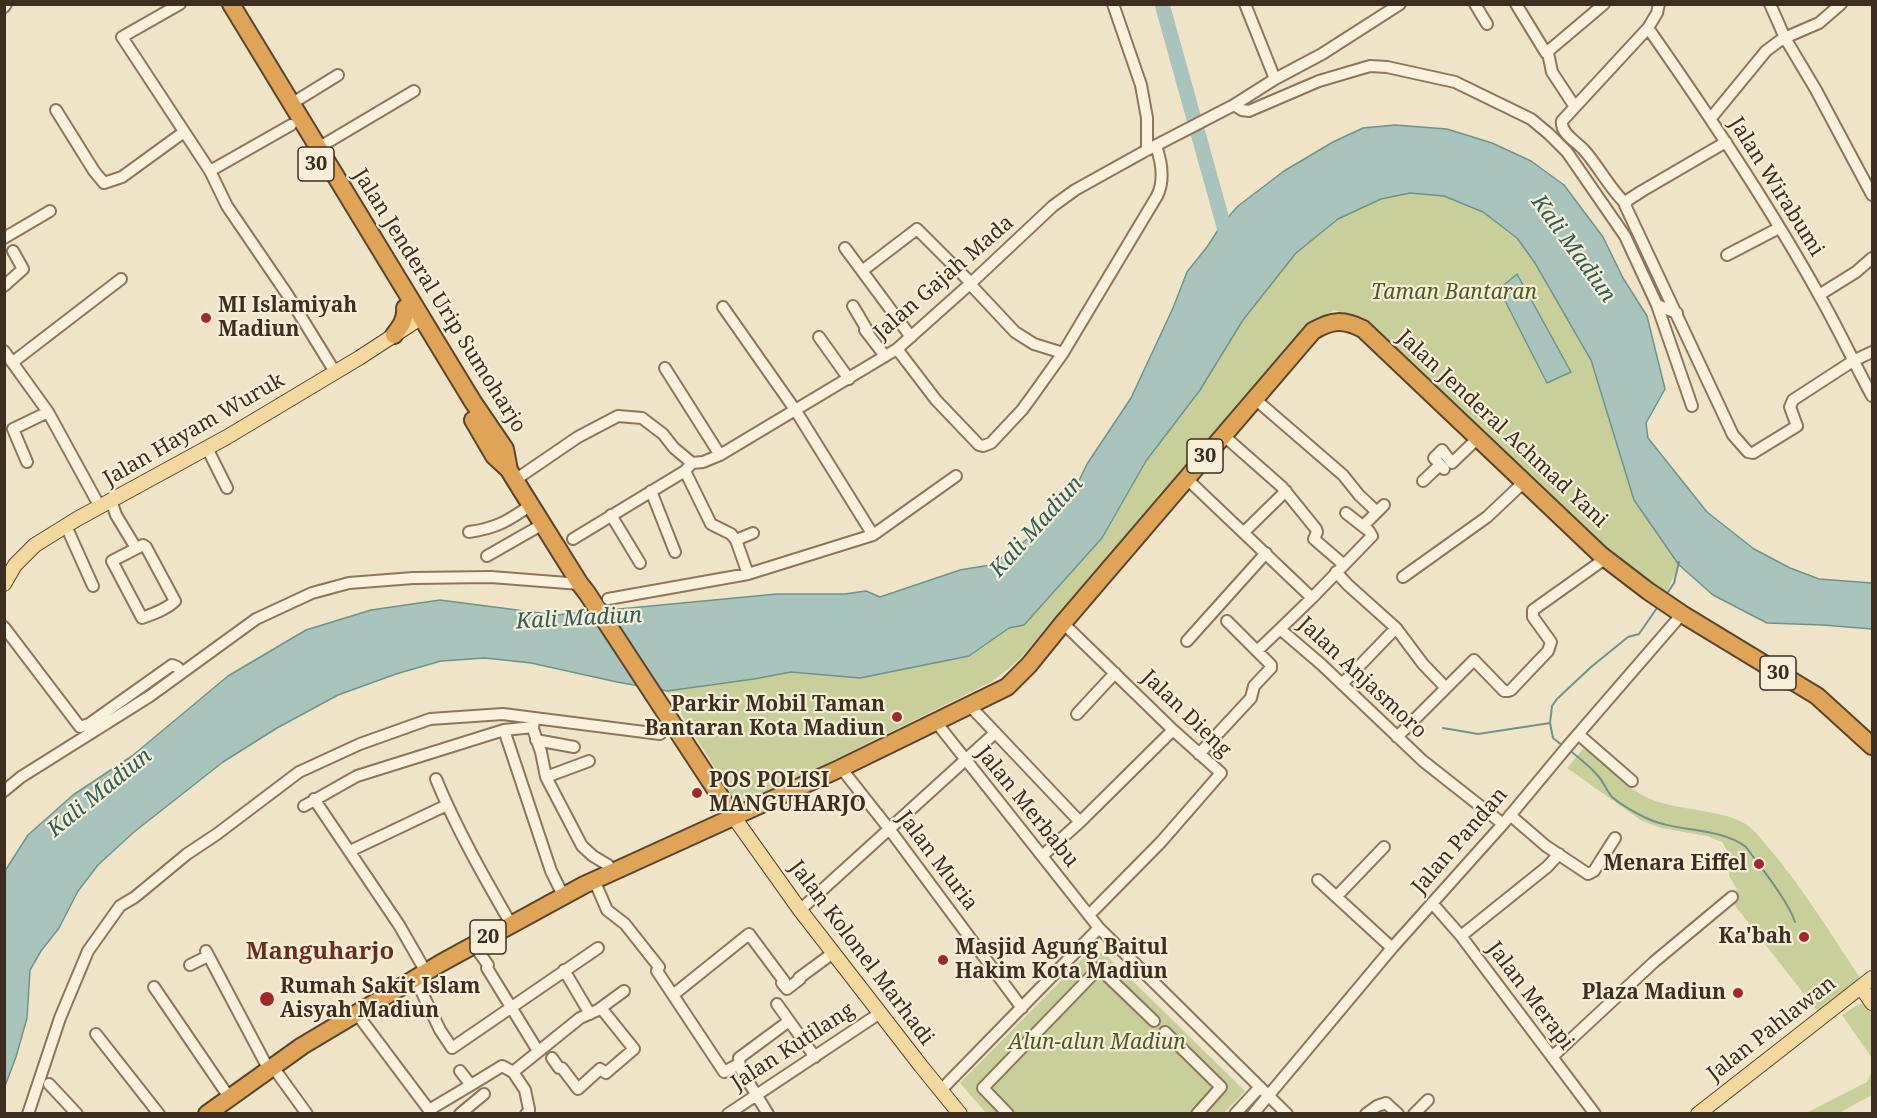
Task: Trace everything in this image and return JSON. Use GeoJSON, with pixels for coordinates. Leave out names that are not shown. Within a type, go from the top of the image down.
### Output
{"type":"FeatureCollection","features":[{"type":"Feature","properties":{"kind":"highway","name":"Jalan Jenderal Urip Sumoharjo"},"geometry":{"type":"LineString","coordinates":[[221,4],[291,125],[413,316]]}},
{"type":"Feature","properties":{"kind":"highway","name":"Jalan Jenderal Urip Sumoharjo"},"geometry":{"type":"LineString","coordinates":[[231,4],[318,148],[494,456],[512,475],[583,588],[731,813]]}},
{"type":"Feature","properties":{"kind":"highway"},"geometry":{"type":"LineString","coordinates":[[394,335],[403,323],[413,316]]}},
{"type":"Feature","properties":{"kind":"highway","name":"Jalan Jenderal Achmad Yani"},"geometry":{"type":"LineString","coordinates":[[731,813],[841,768],[1007,687],[1018,677],[1313,331],[1335,321],[1350,322],[1363,329],[1606,558],[1679,612],[1817,696],[1872,746]]}},
{"type":"Feature","properties":{"kind":"highway","name":"20"},"geometry":{"type":"LineString","coordinates":[[207,1113],[302,1046],[421,975],[594,880],[702,832],[731,813]]}},
{"type":"Feature","properties":{"kind":"main road","name":"Jalan Hayam Wuruk"},"geometry":{"type":"LineString","coordinates":[[4,584],[15,565],[35,545],[207,448],[394,335]]}},
{"type":"Feature","properties":{"kind":"main road","name":"Jalan Kolonel Marhadi"},"geometry":{"type":"LineString","coordinates":[[731,813],[800,910],[960,1113]]}},
{"type":"Feature","properties":{"kind":"main road","name":"Jalan Pahlawan"},"geometry":{"type":"LineString","coordinates":[[1701,1112],[1872,978]]}},
{"type":"Feature","properties":{"kind":"main road"},"geometry":{"type":"LineString","coordinates":[[1861,987],[1872,1003]]}},
{"type":"Feature","properties":{"kind":"street"},"geometry":{"type":"LineString","coordinates":[[180,4],[122,37],[210,171],[227,206],[287,294],[336,372]]}},
{"type":"Feature","properties":{"kind":"street"},"geometry":{"type":"LineString","coordinates":[[897,349],[936,400],[979,445],[983,446],[991,443],[1022,410],[1063,353],[1161,187],[1161,166],[1151,148],[1141,85],[1113,4]]}},
{"type":"Feature","properties":{"kind":"street"},"geometry":{"type":"LineString","coordinates":[[1245,4],[1275,79]]}},
{"type":"Feature","properties":{"kind":"street","name":"Jalan Gajah Mada"},"geometry":{"type":"LineString","coordinates":[[573,539],[689,467],[720,455],[897,349],[1053,206],[1075,190],[1233,106],[1275,79],[1322,54],[1400,4]]}},
{"type":"Feature","properties":{"kind":"street"},"geometry":{"type":"LineString","coordinates":[[1475,4],[1487,24]]}},
{"type":"Feature","properties":{"kind":"street"},"geometry":{"type":"LineString","coordinates":[[1516,4],[1543,50],[1548,52]]}},
{"type":"Feature","properties":{"kind":"street"},"geometry":{"type":"LineString","coordinates":[[1548,52],[1604,4]]}},
{"type":"Feature","properties":{"kind":"street"},"geometry":{"type":"LineString","coordinates":[[1659,4],[1657,13],[1648,28],[1562,121],[1563,130],[1582,148],[1626,204],[1626,209],[1733,435],[1750,453],[1797,426],[1790,407],[1793,400],[1853,361],[1872,352]]}},
{"type":"Feature","properties":{"kind":"street"},"geometry":{"type":"LineString","coordinates":[[1770,4],[1785,38],[1816,90],[1872,195]]}},
{"type":"Feature","properties":{"kind":"street"},"geometry":{"type":"LineString","coordinates":[[1711,118],[1776,42],[1819,23],[1841,4]]}},
{"type":"Feature","properties":{"kind":"street","name":"Jalan Wirabumi"},"geometry":{"type":"LineString","coordinates":[[1648,28],[1711,118],[1779,228],[1819,295],[1872,396]]}},
{"type":"Feature","properties":{"kind":"street"},"geometry":{"type":"LineString","coordinates":[[1548,52],[1552,72],[1575,107]]}},
{"type":"Feature","properties":{"kind":"street"},"geometry":{"type":"LineString","coordinates":[[1233,106],[1249,111],[1319,81],[1370,66],[1387,67],[1455,82],[1531,119],[1567,152],[1625,236],[1657,305],[1692,406]]}},
{"type":"Feature","properties":{"kind":"street"},"geometry":{"type":"LineString","coordinates":[[291,104],[338,75]]}},
{"type":"Feature","properties":{"kind":"street"},"geometry":{"type":"LineString","coordinates":[[318,148],[414,91]]}},
{"type":"Feature","properties":{"kind":"street"},"geometry":{"type":"LineString","coordinates":[[56,110],[104,183],[122,177],[184,132]]}},
{"type":"Feature","properties":{"kind":"street"},"geometry":{"type":"LineString","coordinates":[[210,171],[291,125]]}},
{"type":"Feature","properties":{"kind":"street"},"geometry":{"type":"LineString","coordinates":[[1626,204],[1642,191],[1726,142]]}},
{"type":"Feature","properties":{"kind":"street"},"geometry":{"type":"LineString","coordinates":[[4,237],[50,211]]}},
{"type":"Feature","properties":{"kind":"street"},"geometry":{"type":"LineString","coordinates":[[1727,255],[1779,228]]}},
{"type":"Feature","properties":{"kind":"street"},"geometry":{"type":"LineString","coordinates":[[862,271],[917,229],[1015,333],[1034,344],[1063,353]]}},
{"type":"Feature","properties":{"kind":"street"},"geometry":{"type":"LineString","coordinates":[[845,248],[911,337]]}},
{"type":"Feature","properties":{"kind":"street"},"geometry":{"type":"LineString","coordinates":[[4,286],[22,269],[13,251]]}},
{"type":"Feature","properties":{"kind":"street"},"geometry":{"type":"LineString","coordinates":[[1819,295],[1856,272],[1872,258]]}},
{"type":"Feature","properties":{"kind":"street"},"geometry":{"type":"LineString","coordinates":[[13,362],[121,279]]}},
{"type":"Feature","properties":{"kind":"street"},"geometry":{"type":"LineString","coordinates":[[1657,305],[1677,313]]}},
{"type":"Feature","properties":{"kind":"street"},"geometry":{"type":"LineString","coordinates":[[853,306],[861,317],[865,330],[885,356]]}},
{"type":"Feature","properties":{"kind":"street"},"geometry":{"type":"LineString","coordinates":[[723,308],[796,411],[873,536]]}},
{"type":"Feature","properties":{"kind":"street"},"geometry":{"type":"LineString","coordinates":[[819,337],[849,379]]}},
{"type":"Feature","properties":{"kind":"street"},"geometry":{"type":"LineString","coordinates":[[4,351],[48,412],[136,548]]}},
{"type":"Feature","properties":{"kind":"street"},"geometry":{"type":"LineString","coordinates":[[665,368],[720,455]]}},
{"type":"Feature","properties":{"kind":"street"},"geometry":{"type":"LineString","coordinates":[[1255,399],[1343,475],[1359,495],[1380,508],[1363,526]]}},
{"type":"Feature","properties":{"kind":"street"},"geometry":{"type":"LineString","coordinates":[[27,462],[9,431],[48,412]]}},
{"type":"Feature","properties":{"kind":"street"},"geometry":{"type":"LineString","coordinates":[[512,475],[618,416],[642,418],[663,434],[689,467],[711,524],[731,534],[736,540],[748,574]]}},
{"type":"Feature","properties":{"kind":"street"},"geometry":{"type":"LineString","coordinates":[[1223,435],[1286,491],[1317,532],[1314,539],[1340,569],[1347,585],[1396,628],[1423,664],[1446,688]]}},
{"type":"Feature","properties":{"kind":"street"},"geometry":{"type":"LineString","coordinates":[[1423,481],[1442,467],[1434,458],[1442,450],[1452,463],[1478,438]]}},
{"type":"Feature","properties":{"kind":"street"},"geometry":{"type":"LineString","coordinates":[[207,448],[227,488]]}},
{"type":"Feature","properties":{"kind":"street"},"geometry":{"type":"LineString","coordinates":[[609,598],[748,574],[873,536],[956,476]]}},
{"type":"Feature","properties":{"kind":"street","name":"Jalan Anjasmoro"},"geometry":{"type":"LineString","coordinates":[[1186,478],[1312,598],[1280,629],[1322,665],[1423,761],[1584,873],[1590,874],[1616,838]]}},
{"type":"Feature","properties":{"kind":"street"},"geometry":{"type":"LineString","coordinates":[[1403,577],[1487,517],[1524,482]]}},
{"type":"Feature","properties":{"kind":"street"},"geometry":{"type":"LineString","coordinates":[[651,491],[675,552]]}},
{"type":"Feature","properties":{"kind":"street"},"geometry":{"type":"LineString","coordinates":[[1244,532],[1286,491]]}},
{"type":"Feature","properties":{"kind":"street"},"geometry":{"type":"LineString","coordinates":[[469,532],[491,529],[531,505]]}},
{"type":"Feature","properties":{"kind":"street"},"geometry":{"type":"LineString","coordinates":[[1312,598],[1372,536],[1346,513]]}},
{"type":"Feature","properties":{"kind":"street"},"geometry":{"type":"LineString","coordinates":[[612,515],[640,562]]}},
{"type":"Feature","properties":{"kind":"street"},"geometry":{"type":"LineString","coordinates":[[487,556],[543,524]]}},
{"type":"Feature","properties":{"kind":"street"},"geometry":{"type":"LineString","coordinates":[[66,526],[93,586]]}},
{"type":"Feature","properties":{"kind":"street"},"geometry":{"type":"LineString","coordinates":[[736,540],[753,533]]}},
{"type":"Feature","properties":{"kind":"street"},"geometry":{"type":"LineString","coordinates":[[146,547],[175,601],[160,611],[142,618],[112,562],[113,559],[136,548],[146,547]]}},
{"type":"Feature","properties":{"kind":"street"},"geometry":{"type":"LineString","coordinates":[[1187,641],[1266,553]]}},
{"type":"Feature","properties":{"kind":"street"},"geometry":{"type":"LineString","coordinates":[[1397,737],[1474,660],[1504,691],[1511,690],[1551,646],[1551,642],[1533,617],[1533,610],[1606,558]]}},
{"type":"Feature","properties":{"kind":"street"},"geometry":{"type":"LineString","coordinates":[[4,791],[21,777],[150,696],[256,619],[312,592],[349,584],[413,578],[457,577],[491,577],[583,588]]}},
{"type":"Feature","properties":{"kind":"street","name":"Jalan Pandan"},"geometry":{"type":"LineString","coordinates":[[1253,1113],[1392,948],[1507,820],[1679,612]]}},
{"type":"Feature","properties":{"kind":"street"},"geometry":{"type":"LineString","coordinates":[[1199,754],[1251,698],[1254,686],[1271,665],[1227,621]]}},
{"type":"Feature","properties":{"kind":"street","name":"Jalan Dieng"},"geometry":{"type":"LineString","coordinates":[[1063,623],[1173,730],[1221,772],[1161,842],[1089,915]]}},
{"type":"Feature","properties":{"kind":"street"},"geometry":{"type":"LineString","coordinates":[[4,627],[80,728],[172,665],[182,672]]}},
{"type":"Feature","properties":{"kind":"street"},"geometry":{"type":"LineString","coordinates":[[1342,684],[1396,628]]}},
{"type":"Feature","properties":{"kind":"street"},"geometry":{"type":"LineString","coordinates":[[1257,651],[1280,629]]}},
{"type":"Feature","properties":{"kind":"street"},"geometry":{"type":"LineString","coordinates":[[1077,714],[1115,673]]}},
{"type":"Feature","properties":{"kind":"street"},"geometry":{"type":"LineString","coordinates":[[970,706],[1080,822]]}},
{"type":"Feature","properties":{"kind":"street"},"geometry":{"type":"LineString","coordinates":[[28,1113],[60,1018],[88,951],[120,906],[299,772],[388,733],[430,719],[503,714],[534,722],[660,734]]}},
{"type":"Feature","properties":{"kind":"street"},"geometry":{"type":"LineString","coordinates":[[304,806],[357,776],[534,722]]}},
{"type":"Feature","properties":{"kind":"street"},"geometry":{"type":"LineString","coordinates":[[534,722],[536,740],[546,777],[582,846],[613,871]]}},
{"type":"Feature","properties":{"kind":"street","name":"Jalan Merbabu"},"geometry":{"type":"LineString","coordinates":[[936,722],[1099,928],[1287,1113]]}},
{"type":"Feature","properties":{"kind":"street"},"geometry":{"type":"LineString","coordinates":[[504,730],[551,871],[564,897]]}},
{"type":"Feature","properties":{"kind":"street"},"geometry":{"type":"LineString","coordinates":[[1042,856],[1080,822],[1173,730]]}},
{"type":"Feature","properties":{"kind":"street"},"geometry":{"type":"LineString","coordinates":[[800,910],[995,733]]}},
{"type":"Feature","properties":{"kind":"street"},"geometry":{"type":"LineString","coordinates":[[1578,734],[1632,782]]}},
{"type":"Feature","properties":{"kind":"street"},"geometry":{"type":"LineString","coordinates":[[536,740],[574,747]]}},
{"type":"Feature","properties":{"kind":"street"},"geometry":{"type":"LineString","coordinates":[[546,777],[589,762]]}},
{"type":"Feature","properties":{"kind":"street","name":"Jalan Muria"},"geometry":{"type":"LineString","coordinates":[[841,768],[1022,1008]]}},
{"type":"Feature","properties":{"kind":"street"},"geometry":{"type":"LineString","coordinates":[[436,779],[476,863],[511,924]]}},
{"type":"Feature","properties":{"kind":"street"},"geometry":{"type":"LineString","coordinates":[[314,799],[399,926],[421,975],[440,1030],[452,1048],[598,948]]}},
{"type":"Feature","properties":{"kind":"street"},"geometry":{"type":"LineString","coordinates":[[350,851],[447,805]]}},
{"type":"Feature","properties":{"kind":"street"},"geometry":{"type":"LineString","coordinates":[[1337,896],[1384,847]]}},
{"type":"Feature","properties":{"kind":"street"},"geometry":{"type":"LineString","coordinates":[[1461,936],[1547,867],[1553,851]]}},
{"type":"Feature","properties":{"kind":"street"},"geometry":{"type":"LineString","coordinates":[[594,880],[608,910],[625,924],[659,967],[657,970],[724,1072],[739,1064]]}},
{"type":"Feature","properties":{"kind":"street"},"geometry":{"type":"LineString","coordinates":[[1318,880],[1392,948]]}},
{"type":"Feature","properties":{"kind":"street"},"geometry":{"type":"LineString","coordinates":[[1552,1057],[1654,962],[1732,897]]}},
{"type":"Feature","properties":{"kind":"street","name":"Jalan Merapi"},"geometry":{"type":"LineString","coordinates":[[1432,903],[1461,936],[1595,1113]]}},
{"type":"Feature","properties":{"kind":"street"},"geometry":{"type":"LineString","coordinates":[[941,1090],[1099,928]]}},
{"type":"Feature","properties":{"kind":"street"},"geometry":{"type":"LineString","coordinates":[[673,995],[749,934],[784,981],[782,983],[787,989],[833,952]]}},
{"type":"Feature","properties":{"kind":"street"},"geometry":{"type":"LineString","coordinates":[[474,945],[538,1051]]}},
{"type":"Feature","properties":{"kind":"street"},"geometry":{"type":"LineString","coordinates":[[190,965],[207,954],[271,1068],[307,1113]]}},
{"type":"Feature","properties":{"kind":"street"},"geometry":{"type":"LineString","coordinates":[[1008,1113],[983,1088],[1099,968],[1154,1021]]}},
{"type":"Feature","properties":{"kind":"street"},"geometry":{"type":"LineString","coordinates":[[564,970],[590,1014]]}},
{"type":"Feature","properties":{"kind":"street"},"geometry":{"type":"LineString","coordinates":[[154,987],[229,1097]]}},
{"type":"Feature","properties":{"kind":"street"},"geometry":{"type":"LineString","coordinates":[[513,1072],[580,1018],[601,1008],[624,991]]}},
{"type":"Feature","properties":{"kind":"street"},"geometry":{"type":"LineString","coordinates":[[777,1004],[814,1057]]}},
{"type":"Feature","properties":{"kind":"street"},"geometry":{"type":"LineString","coordinates":[[552,1058],[578,1089],[600,1069],[606,1073],[634,1049],[601,1008]]}},
{"type":"Feature","properties":{"kind":"street","name":"Jalan Kutilang"},"geometry":{"type":"LineString","coordinates":[[728,1113],[880,1013]]}},
{"type":"Feature","properties":{"kind":"street"},"geometry":{"type":"LineString","coordinates":[[357,1014],[430,1112],[502,1066],[513,1072],[525,1090],[529,1109],[526,1113]]}},
{"type":"Feature","properties":{"kind":"street"},"geometry":{"type":"LineString","coordinates":[[768,1113],[739,1064],[738,1058],[789,1021]]}},
{"type":"Feature","properties":{"kind":"street"},"geometry":{"type":"LineString","coordinates":[[1165,1032],[1221,1087],[1197,1113]]}},
{"type":"Feature","properties":{"kind":"street"},"geometry":{"type":"LineString","coordinates":[[96,1034],[159,1113]]}},
{"type":"Feature","properties":{"kind":"street"},"geometry":{"type":"LineString","coordinates":[[460,1071],[471,1085]]}},
{"type":"Feature","properties":{"kind":"street"},"geometry":{"type":"LineString","coordinates":[[49,1084],[77,1113]]}},
{"type":"Feature","properties":{"kind":"street"},"geometry":{"type":"LineString","coordinates":[[1235,1113],[1260,1088]]}},
{"type":"Feature","properties":{"kind":"street"},"geometry":{"type":"LineString","coordinates":[[460,1113],[484,1094]]}},
{"type":"Feature","properties":{"kind":"street"},"geometry":{"type":"LineString","coordinates":[[1414,1113],[1428,1100]]}},
{"type":"Feature","properties":{"kind":"street"},"geometry":{"type":"LineString","coordinates":[[1366,1113],[1382,1104],[1386,1104],[1398,1113]]}},
{"type":"Feature","properties":{"kind":"green space","name":"Taman Bantaran"},"geometry":{"type":"Polygon","coordinates":[[[1410,193],[1444,196],[1483,212],[1517,238],[1535,263],[1591,360],[1634,500],[1679,565],[1665,595],[1615,558],[1363,319],[1334,310],[1317,320],[1017,662],[991,682],[739,807],[667,691],[791,672],[860,678],[969,656],[1009,628],[1024,625],[1102,538],[1146,461],[1200,390],[1243,320],[1296,253],[1338,219],[1381,199],[1410,193]]]}},
{"type":"Feature","properties":{"kind":"green space"},"geometry":{"type":"Polygon","coordinates":[[[1587,744],[1618,776],[1644,796],[1664,803],[1732,818],[1750,827],[1793,879],[1860,978],[1818,1012],[1729,898],[1737,889],[1729,876],[1730,855],[1722,842],[1707,836],[1661,828],[1642,821],[1567,768],[1587,744]]]}},
{"type":"Feature","properties":{"kind":"green space","name":"Alun-alun Madiun"},"geometry":{"type":"Polygon","coordinates":[[[1098,952],[1105,954],[1245,1091],[1224,1113],[987,1114],[960,1083],[1082,959],[1098,952]]]}},
{"type":"Feature","properties":{"kind":"green space"},"geometry":{"type":"Polygon","coordinates":[[[1859,1004],[1864,1004],[1872,1012],[1872,1058],[1842,1015],[1859,1004]]]}},
{"type":"Feature","properties":{"kind":"green space"},"geometry":{"type":"Polygon","coordinates":[[[1872,1071],[1872,1095],[1839,1113],[1806,1113],[1867,1082],[1872,1071]]]}},
{"type":"Feature","properties":{"kind":"water","name":"Kali Madiun"},"geometry":{"type":"Polygon","coordinates":[[[1395,125],[1447,129],[1492,143],[1531,161],[1564,185],[1603,237],[1623,278],[1647,316],[1665,389],[1646,423],[1648,438],[1707,512],[1754,549],[1790,568],[1819,579],[1872,583],[1872,629],[1767,623],[1713,595],[1679,565],[1634,500],[1591,360],[1535,263],[1517,238],[1483,212],[1444,196],[1410,193],[1381,199],[1338,219],[1296,253],[1243,320],[1200,390],[1146,461],[1102,538],[1024,625],[1009,628],[969,656],[860,678],[791,672],[667,691],[531,663],[485,658],[441,661],[338,695],[277,728],[223,762],[134,832],[98,865],[78,891],[59,928],[30,970],[27,1018],[5,1086],[5,871],[28,835],[73,795],[132,756],[228,676],[306,630],[371,610],[440,600],[556,615],[777,594],[845,594],[866,591],[880,597],[960,570],[990,565],[1019,546],[1048,520],[1075,489],[1087,464],[1131,398],[1173,308],[1187,272],[1238,206],[1284,171],[1333,142],[1363,128],[1395,125]]]}},
{"type":"Feature","properties":{"kind":"water"},"geometry":{"type":"Polygon","coordinates":[[[1517,274],[1571,372],[1547,383],[1499,289],[1517,274]]]}},
{"type":"Feature","properties":{"kind":"waterway"},"geometry":{"type":"LineString","coordinates":[[1162,4],[1228,241]]}},
{"type":"Feature","properties":{"kind":"waterway"},"geometry":{"type":"LineString","coordinates":[[1666,595],[1674,583],[1679,562]]}},
{"type":"Feature","properties":{"kind":"waterway"},"geometry":{"type":"LineString","coordinates":[[1563,746],[1553,738],[1550,723],[1552,706],[1591,667],[1628,637],[1639,634],[1659,605]]}},
{"type":"Feature","properties":{"kind":"waterway"},"geometry":{"type":"LineString","coordinates":[[1443,728],[1478,734],[1550,723]]}},
{"type":"Feature","properties":{"kind":"waterway"},"geometry":{"type":"LineString","coordinates":[[1568,749],[1596,773],[1612,797],[1636,813],[1656,822],[1723,836],[1746,847],[1780,894],[1795,922]]}},
{"type":"Feature","properties":{"kind":"place","name":"MI Islamiyah Madiun"},"geometry":{"type":"Point","coordinates":[206,318]}},
{"type":"Feature","properties":{"kind":"place","name":"Parkir Mobil Taman Bantaran Kota Madiun"},"geometry":{"type":"Point","coordinates":[897,717]}},
{"type":"Feature","properties":{"kind":"place","name":"POS POLISI MANGUHARJO"},"geometry":{"type":"Point","coordinates":[697,793]}},
{"type":"Feature","properties":{"kind":"place","name":"Menara Eiffel"},"geometry":{"type":"Point","coordinates":[1759,864]}},
{"type":"Feature","properties":{"kind":"place","name":"Ka'bah"},"geometry":{"type":"Point","coordinates":[1804,937]}},
{"type":"Feature","properties":{"kind":"place","name":"Masjid Agung Baitul Hakim Kota Madiun"},"geometry":{"type":"Point","coordinates":[943,960]}},
{"type":"Feature","properties":{"kind":"place","name":"Plaza Madiun"},"geometry":{"type":"Point","coordinates":[1738,993]}},
{"type":"Feature","properties":{"kind":"place","name":"Rumah Sakit Islam Aisyah Madiun"},"geometry":{"type":"Point","coordinates":[267,999]}},
{"type":"Feature","properties":{"kind":"district","name":"Manguharjo"},"geometry":{"type":"Point","coordinates":[320,952]}}]}
